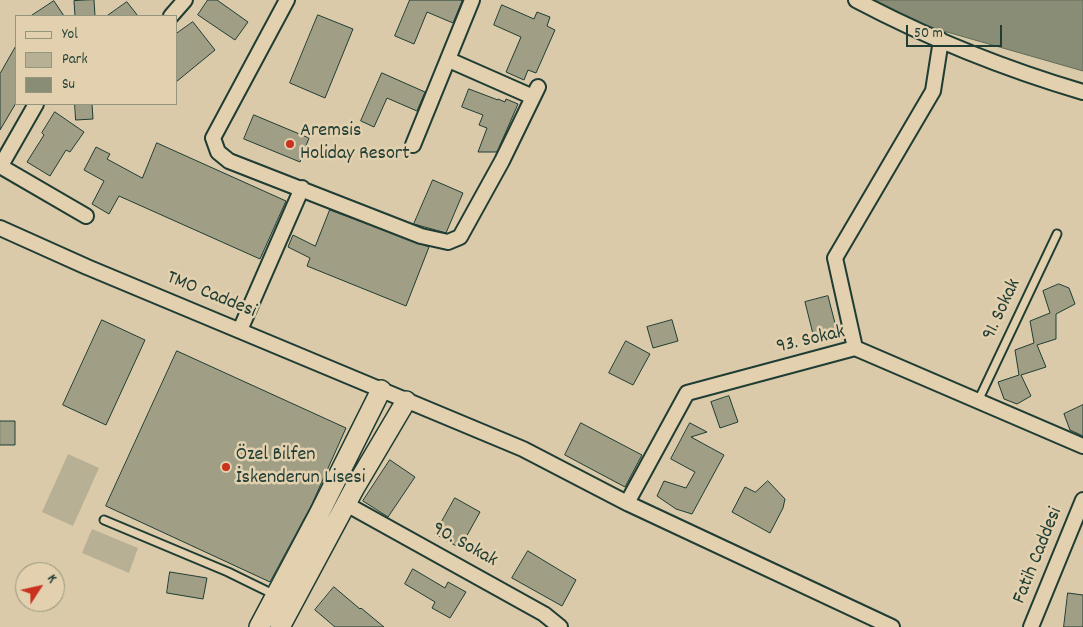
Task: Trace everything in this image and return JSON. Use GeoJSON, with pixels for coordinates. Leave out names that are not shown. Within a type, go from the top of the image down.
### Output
{"type":"FeatureCollection","features":[{"type":"Feature","properties":{"kind":"street"},"geometry":{"type":"LineString","coordinates":[[172,15],[185,0]]}},
{"type":"Feature","properties":{"kind":"street"},"geometry":{"type":"LineString","coordinates":[[287,0],[213,138],[218,152],[229,161],[421,236],[448,242],[460,237],[502,161],[536,92],[449,60]]}},
{"type":"Feature","properties":{"kind":"street"},"geometry":{"type":"LineString","coordinates":[[413,146],[472,0]]}},
{"type":"Feature","properties":{"kind":"street"},"geometry":{"type":"LineString","coordinates":[[856,0],[941,40],[1044,80],[1083,92]]}},
{"type":"Feature","properties":{"kind":"street"},"geometry":{"type":"LineString","coordinates":[[855,348],[835,258],[933,91],[941,40]]}},
{"type":"Feature","properties":{"kind":"street"},"geometry":{"type":"LineString","coordinates":[[35,105],[0,166],[86,216]]}},
{"type":"Feature","properties":{"kind":"street"},"geometry":{"type":"LineString","coordinates":[[240,330],[302,188]]}},
{"type":"Feature","properties":{"kind":"street","name":"TMO Caddesi"},"geometry":{"type":"LineString","coordinates":[[0,228],[87,267],[406,401]]}},
{"type":"Feature","properties":{"kind":"street","name":"93. Sokak"},"geometry":{"type":"LineString","coordinates":[[627,503],[687,393],[855,348],[1083,446]]}},
{"type":"Feature","properties":{"kind":"street"},"geometry":{"type":"LineString","coordinates":[[259,627],[381,390]]}},
{"type":"Feature","properties":{"kind":"street"},"geometry":{"type":"LineString","coordinates":[[280,627],[346,504],[406,401],[523,449],[627,503],[874,623],[892,627]]}},
{"type":"Feature","properties":{"kind":"street","name":"Fatih Caddesi"},"geometry":{"type":"LineString","coordinates":[[1031,627],[1083,500]]}},
{"type":"Feature","properties":{"kind":"street","name":"90. Sokak"},"geometry":{"type":"LineString","coordinates":[[346,504],[544,614],[560,627]]}},
{"type":"Feature","properties":{"kind":"lane","name":"91. Sokak"},"geometry":{"type":"LineString","coordinates":[[978,401],[1058,234]]}},
{"type":"Feature","properties":{"kind":"lane"},"geometry":{"type":"LineString","coordinates":[[104,520],[228,572],[275,596],[259,607]]}},
{"type":"Feature","properties":{"kind":"green space"},"geometry":{"type":"Polygon","coordinates":[[[68,454],[99,468],[73,526],[42,512],[68,454]]]}},
{"type":"Feature","properties":{"kind":"green space"},"geometry":{"type":"Polygon","coordinates":[[[92,529],[138,548],[129,573],[82,553],[92,529]]]}},
{"type":"Feature","properties":{"kind":"water"},"geometry":{"type":"Polygon","coordinates":[[[874,0],[1083,0],[1083,71],[926,26],[874,0]]]}},
{"type":"Feature","properties":{"kind":"building"},"geometry":{"type":"Polygon","coordinates":[[[94,0],[95,15],[75,15],[74,1],[94,0]]]}},
{"type":"Feature","properties":{"kind":"building"},"geometry":{"type":"Polygon","coordinates":[[[208,0],[217,0],[248,22],[235,40],[198,15],[208,0]]]}},
{"type":"Feature","properties":{"kind":"building"},"geometry":{"type":"Polygon","coordinates":[[[410,0],[462,1],[453,23],[427,12],[414,44],[395,36],[410,0]]]}},
{"type":"Feature","properties":{"kind":"building"},"geometry":{"type":"Polygon","coordinates":[[[54,1],[63,15],[33,15],[54,1]]]}},
{"type":"Feature","properties":{"kind":"building"},"geometry":{"type":"Polygon","coordinates":[[[127,2],[137,15],[108,15],[127,2]]]}},
{"type":"Feature","properties":{"kind":"building"},"geometry":{"type":"Polygon","coordinates":[[[502,5],[534,19],[537,12],[550,17],[547,26],[555,30],[536,73],[528,70],[524,80],[506,72],[521,37],[494,25],[502,5]]]}},
{"type":"Feature","properties":{"kind":"building"},"geometry":{"type":"Polygon","coordinates":[[[318,15],[353,29],[325,98],[290,83],[318,15]]]}},
{"type":"Feature","properties":{"kind":"building"},"geometry":{"type":"Polygon","coordinates":[[[193,22],[215,50],[178,80],[178,33],[193,22]]]}},
{"type":"Feature","properties":{"kind":"building"},"geometry":{"type":"Polygon","coordinates":[[[15,48],[15,105],[0,130],[0,74],[15,48]]]}},
{"type":"Feature","properties":{"kind":"building"},"geometry":{"type":"Polygon","coordinates":[[[382,73],[425,92],[417,111],[387,98],[374,127],[361,121],[382,73]]]}},
{"type":"Feature","properties":{"kind":"building"},"geometry":{"type":"Polygon","coordinates":[[[469,89],[498,100],[505,102],[506,99],[518,104],[497,152],[478,152],[487,128],[479,125],[483,115],[462,107],[469,89]]]}},
{"type":"Feature","properties":{"kind":"building"},"geometry":{"type":"Polygon","coordinates":[[[75,105],[92,105],[93,119],[76,120],[75,105]]]}},
{"type":"Feature","properties":{"kind":"building"},"geometry":{"type":"Polygon","coordinates":[[[55,112],[84,132],[70,152],[66,150],[50,176],[27,162],[44,135],[42,133],[55,112]]]}},
{"type":"Feature","properties":{"kind":"building"},"geometry":{"type":"Polygon","coordinates":[[[254,115],[309,138],[300,162],[244,139],[254,115]]]}},
{"type":"Feature","properties":{"kind":"building"},"geometry":{"type":"Polygon","coordinates":[[[157,143],[286,201],[260,259],[119,196],[109,214],[92,204],[104,181],[84,170],[96,147],[110,154],[107,159],[142,178],[157,143]]]}},
{"type":"Feature","properties":{"kind":"building"},"geometry":{"type":"Polygon","coordinates":[[[433,180],[463,193],[446,233],[414,224],[433,180]]]}},
{"type":"Feature","properties":{"kind":"building"},"geometry":{"type":"Polygon","coordinates":[[[330,210],[429,247],[406,306],[307,266],[310,258],[288,247],[293,235],[315,246],[330,210]]]}},
{"type":"Feature","properties":{"kind":"building"},"geometry":{"type":"Polygon","coordinates":[[[1059,284],[1069,288],[1075,304],[1056,314],[1056,339],[1037,345],[1046,367],[1021,375],[1031,396],[1017,404],[1004,399],[998,382],[1019,375],[1015,350],[1034,343],[1030,321],[1050,313],[1043,291],[1059,284]]]}},
{"type":"Feature","properties":{"kind":"building"},"geometry":{"type":"Polygon","coordinates":[[[828,296],[837,331],[814,338],[805,302],[828,296]]]}},
{"type":"Feature","properties":{"kind":"building"},"geometry":{"type":"Polygon","coordinates":[[[102,320],[145,340],[106,425],[63,405],[102,320]]]}},
{"type":"Feature","properties":{"kind":"building"},"geometry":{"type":"Polygon","coordinates":[[[672,320],[678,341],[653,348],[647,327],[672,320]]]}},
{"type":"Feature","properties":{"kind":"building"},"geometry":{"type":"Polygon","coordinates":[[[626,341],[650,354],[633,385],[609,373],[626,341]]]}},
{"type":"Feature","properties":{"kind":"building","name":"Özel Bilfen İskenderun Lisesi"},"geometry":{"type":"Polygon","coordinates":[[[177,351],[346,428],[312,504],[270,582],[106,506],[177,351]]]}},
{"type":"Feature","properties":{"kind":"building"},"geometry":{"type":"Polygon","coordinates":[[[729,396],[738,422],[720,428],[711,402],[729,396]]]}},
{"type":"Feature","properties":{"kind":"building"},"geometry":{"type":"Polygon","coordinates":[[[1083,405],[1083,436],[1070,430],[1064,414],[1083,405]]]}},
{"type":"Feature","properties":{"kind":"building"},"geometry":{"type":"Polygon","coordinates":[[[0,421],[15,421],[15,445],[0,445],[0,421]]]}},
{"type":"Feature","properties":{"kind":"building"},"geometry":{"type":"Polygon","coordinates":[[[581,423],[642,455],[625,487],[565,455],[581,423]]]}},
{"type":"Feature","properties":{"kind":"building"},"geometry":{"type":"Polygon","coordinates":[[[690,423],[707,432],[691,437],[724,455],[692,514],[676,509],[657,496],[664,481],[686,488],[695,472],[671,459],[690,423]]]}},
{"type":"Feature","properties":{"kind":"building"},"geometry":{"type":"Polygon","coordinates":[[[390,460],[415,477],[388,517],[363,501],[390,460]]]}},
{"type":"Feature","properties":{"kind":"building"},"geometry":{"type":"Polygon","coordinates":[[[768,481],[785,499],[783,508],[770,533],[732,512],[745,487],[755,492],[768,481]]]}},
{"type":"Feature","properties":{"kind":"building"},"geometry":{"type":"Polygon","coordinates":[[[455,498],[480,512],[460,548],[435,534],[455,498]]]}},
{"type":"Feature","properties":{"kind":"building"},"geometry":{"type":"Polygon","coordinates":[[[528,551],[576,580],[562,606],[512,578],[528,551]]]}},
{"type":"Feature","properties":{"kind":"building"},"geometry":{"type":"Polygon","coordinates":[[[413,569],[445,588],[448,582],[466,592],[450,618],[432,608],[435,602],[405,584],[413,569]]]}},
{"type":"Feature","properties":{"kind":"building"},"geometry":{"type":"Polygon","coordinates":[[[170,572],[207,578],[203,599],[167,593],[170,572]]]}},
{"type":"Feature","properties":{"kind":"building"},"geometry":{"type":"Polygon","coordinates":[[[334,587],[384,627],[335,627],[315,610],[334,587]]]}},
{"type":"Feature","properties":{"kind":"building"},"geometry":{"type":"Polygon","coordinates":[[[1068,593],[1083,595],[1083,627],[1064,627],[1068,593]]]}},
{"type":"Feature","properties":{"kind":"place","name":"Aremsis Holiday Resort"},"geometry":{"type":"Point","coordinates":[290,144]}},
{"type":"Feature","properties":{"kind":"place","name":"Özel Bilfen İskenderun Lisesi"},"geometry":{"type":"Point","coordinates":[226,467]}}]}
